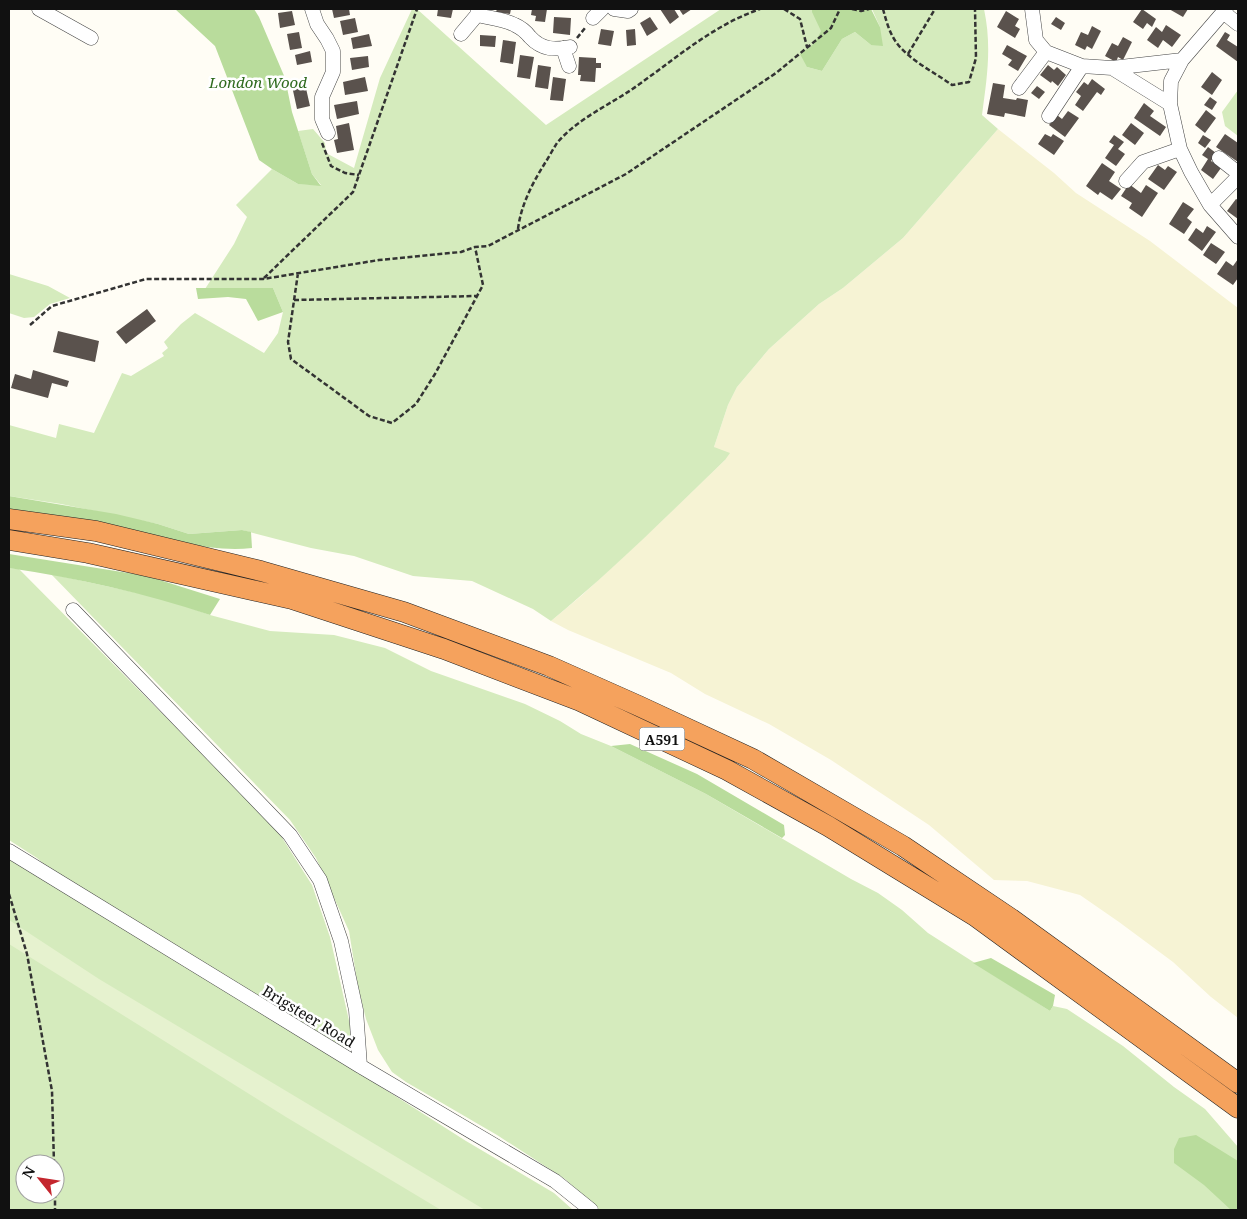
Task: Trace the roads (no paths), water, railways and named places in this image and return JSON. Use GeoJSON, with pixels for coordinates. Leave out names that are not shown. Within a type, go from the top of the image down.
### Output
{"type":"FeatureCollection","features":[{"type":"Feature","properties":{"kind":"highway","name":"A591"},"geometry":{"type":"LineString","coordinates":[[9,519],[96,531],[261,570],[394,609],[549,666],[639,706],[753,760],[903,846],[1013,920],[1238,1083]]}},
{"type":"Feature","properties":{"kind":"highway","name":"A591"},"geometry":{"type":"LineString","coordinates":[[9,540],[88,553],[292,599],[444,649],[580,701],[727,770],[845,836],[975,916],[1238,1108]]}},
{"type":"Feature","properties":{"kind":"street"},"geometry":{"type":"LineString","coordinates":[[38,9],[91,38]]}},
{"type":"Feature","properties":{"kind":"street"},"geometry":{"type":"LineString","coordinates":[[312,9],[317,24],[332,51],[333,72],[322,97],[322,119],[328,133]]}},
{"type":"Feature","properties":{"kind":"street"},"geometry":{"type":"LineString","coordinates":[[614,9],[628,11],[631,9]]}},
{"type":"Feature","properties":{"kind":"street"},"geometry":{"type":"LineString","coordinates":[[1032,9],[1036,40],[1046,52],[1082,66],[1112,68],[1182,60]]}},
{"type":"Feature","properties":{"kind":"street"},"geometry":{"type":"LineString","coordinates":[[1238,24],[1224,11],[1182,60],[1171,81],[1170,104],[1180,149],[1191,172],[1210,205],[1238,237]]}},
{"type":"Feature","properties":{"kind":"street"},"geometry":{"type":"LineString","coordinates":[[461,34],[477,12],[514,24],[524,30],[532,40],[542,47],[556,50],[567,47],[569,66]]}},
{"type":"Feature","properties":{"kind":"street"},"geometry":{"type":"LineString","coordinates":[[1018,88],[1046,52]]}},
{"type":"Feature","properties":{"kind":"street"},"geometry":{"type":"LineString","coordinates":[[1049,116],[1082,66]]}},
{"type":"Feature","properties":{"kind":"street"},"geometry":{"type":"LineString","coordinates":[[1112,68],[1170,104]]}},
{"type":"Feature","properties":{"kind":"street"},"geometry":{"type":"LineString","coordinates":[[1126,181],[1143,162],[1180,149]]}},
{"type":"Feature","properties":{"kind":"street"},"geometry":{"type":"LineString","coordinates":[[1219,158],[1238,173]]}},
{"type":"Feature","properties":{"kind":"street"},"geometry":{"type":"LineString","coordinates":[[1210,205],[1238,178]]}},
{"type":"Feature","properties":{"kind":"street"},"geometry":{"type":"LineString","coordinates":[[73,610],[290,835],[320,880],[340,941],[356,1010],[360,1066]]}},
{"type":"Feature","properties":{"kind":"street","name":"Brigsteer Road"},"geometry":{"type":"LineString","coordinates":[[9,851],[360,1066],[555,1181],[591,1210]]}},
{"type":"Feature","properties":{"kind":"park label","name":"London Wood"},"geometry":{"type":"Point","coordinates":[258,82]}}]}
